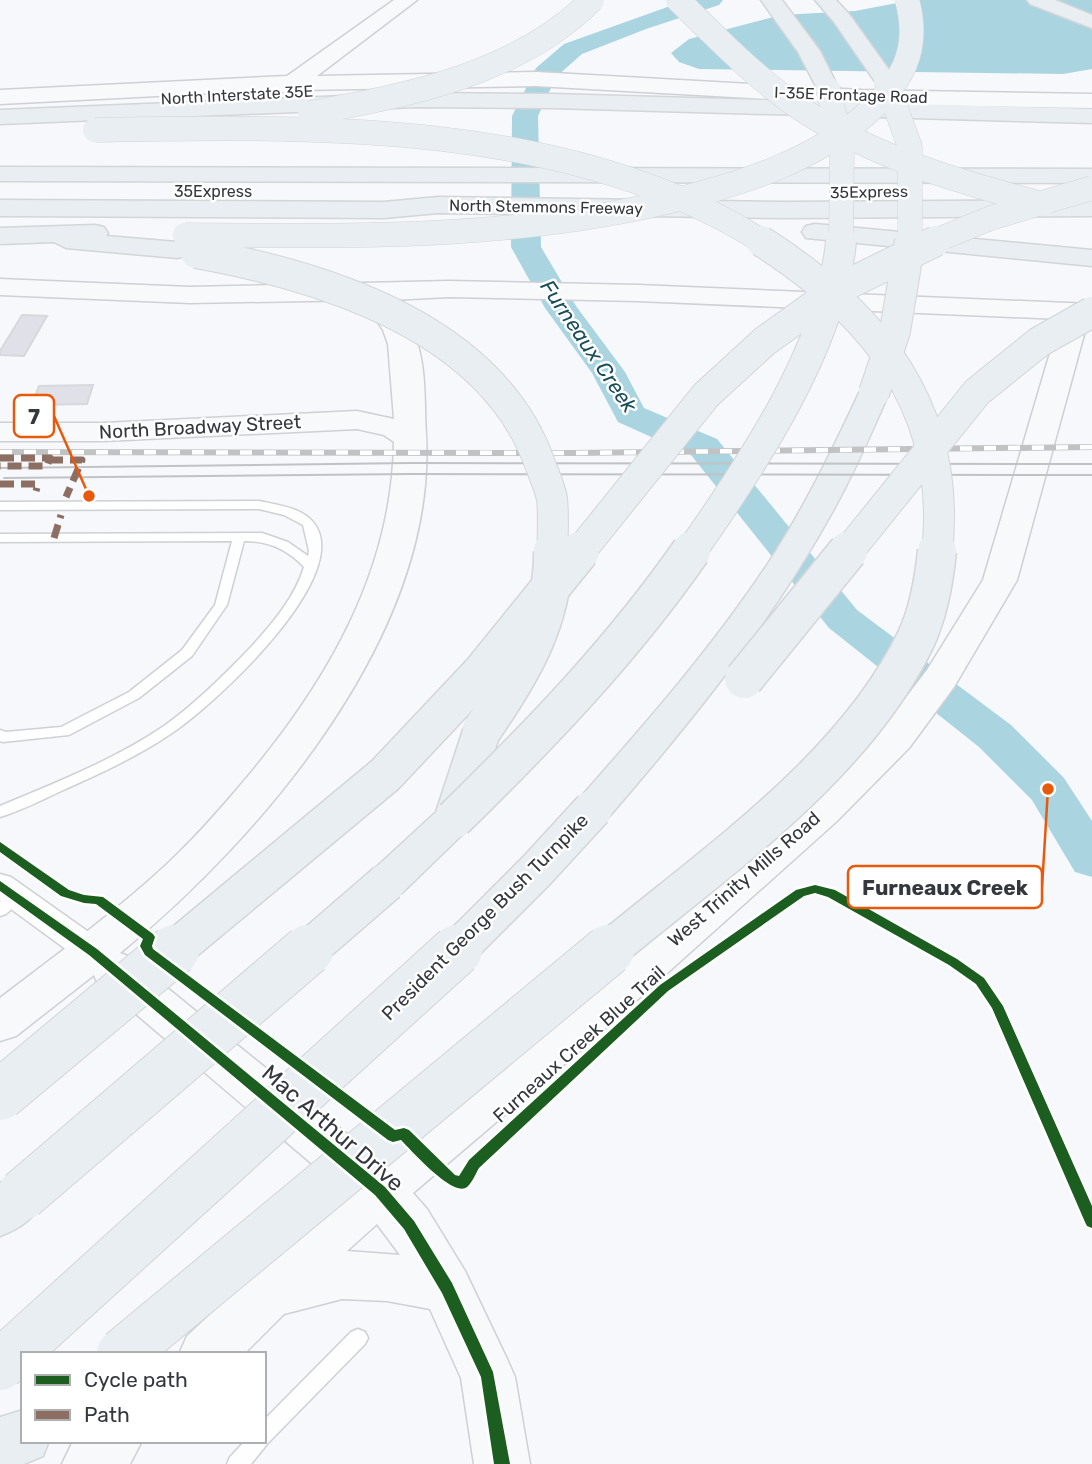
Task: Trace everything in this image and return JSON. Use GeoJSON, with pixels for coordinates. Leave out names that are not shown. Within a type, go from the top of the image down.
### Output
{"type":"FeatureCollection","features":[{"type":"Feature","properties":{"kind":"highway"},"geometry":{"type":"LineString","coordinates":[[95,130],[307,114],[397,94],[467,74],[524,51],[565,27],[592,0]]}},
{"type":"Feature","properties":{"kind":"highway"},"geometry":{"type":"LineString","coordinates":[[678,0],[760,78],[819,118],[895,156],[1009,195],[1092,216]]}},
{"type":"Feature","properties":{"kind":"highway"},"geometry":{"type":"LineString","coordinates":[[749,0],[757,8],[793,26]]}},
{"type":"Feature","properties":{"kind":"highway"},"geometry":{"type":"LineString","coordinates":[[0,1214],[387,881],[454,819],[545,727],[625,640],[678,572],[733,490],[796,380],[820,321],[838,262],[844,186],[839,121],[834,105],[793,26],[771,0]]}},
{"type":"Feature","properties":{"kind":"highway","name":"President George Bush Turnpike"},"geometry":{"type":"LineString","coordinates":[[0,1365],[460,947],[536,871],[647,748],[741,629],[802,541],[856,437],[895,331],[907,271],[912,226],[910,147],[886,81],[842,18],[825,0]]}},
{"type":"Feature","properties":{"kind":"highway"},"geometry":{"type":"LineString","coordinates":[[16,237],[79,233],[376,236],[488,233],[596,219],[687,198],[781,166],[834,139],[864,116],[894,87],[910,57],[914,27],[907,0]]}},
{"type":"Feature","properties":{"kind":"highway"},"geometry":{"type":"LineString","coordinates":[[1037,0],[1092,22]]}},
{"type":"Feature","properties":{"kind":"highway"},"geometry":{"type":"LineString","coordinates":[[0,117],[417,100],[552,101],[1092,116]]}},
{"type":"Feature","properties":{"kind":"highway"},"geometry":{"type":"LineString","coordinates":[[0,133],[275,127],[420,136],[498,148],[627,179],[704,208],[766,242],[814,275],[852,311],[879,342],[910,388],[931,437],[940,482],[941,514],[931,596],[917,636],[873,710],[842,748],[743,840],[124,1352]]}},
{"type":"Feature","properties":{"kind":"highway","name":"North Stemmons Freeway"},"geometry":{"type":"LineString","coordinates":[[0,174],[616,208],[1092,208]]}},
{"type":"Feature","properties":{"kind":"highway","name":"North Stemmons Freeway"},"geometry":{"type":"LineString","coordinates":[[639,181],[1092,176]]}},
{"type":"Feature","properties":{"kind":"highway"},"geometry":{"type":"LineString","coordinates":[[0,208],[384,210],[433,196],[639,181]]}},
{"type":"Feature","properties":{"kind":"highway","name":"35Express"},"geometry":{"type":"LineString","coordinates":[[639,181],[800,193],[1092,189]]}},
{"type":"Feature","properties":{"kind":"highway","name":"35Express"},"geometry":{"type":"LineString","coordinates":[[0,186],[433,196]]}},
{"type":"Feature","properties":{"kind":"highway"},"geometry":{"type":"LineString","coordinates":[[0,1095],[303,846],[385,775],[483,671],[706,395],[765,341],[835,290],[913,250],[991,218],[1092,189]]}},
{"type":"Feature","properties":{"kind":"highway"},"geometry":{"type":"LineString","coordinates":[[433,196],[643,221],[800,230],[1092,258]]}},
{"type":"Feature","properties":{"kind":"highway"},"geometry":{"type":"LineString","coordinates":[[16,237],[134,245],[227,257],[281,270],[346,291],[412,323],[448,346],[472,365],[522,422],[535,444],[551,498],[555,531],[548,601],[529,654],[513,686],[482,730],[454,819]]}},
{"type":"Feature","properties":{"kind":"highway"},"geometry":{"type":"LineString","coordinates":[[647,748],[744,678],[957,414],[978,392],[1039,342],[1087,312]]}},
{"type":"Feature","properties":{"kind":"highway"},"geometry":{"type":"LineString","coordinates":[[0,1444],[21,1438]]}},
{"type":"Feature","properties":{"kind":"main road"},"geometry":{"type":"LineString","coordinates":[[286,88],[407,0]]}},
{"type":"Feature","properties":{"kind":"main road","name":"North Interstate 35E"},"geometry":{"type":"LineString","coordinates":[[0,97],[474,79],[610,82]]}},
{"type":"Feature","properties":{"kind":"main road","name":"I-35E Frontage Road"},"geometry":{"type":"LineString","coordinates":[[610,82],[862,97],[1092,101]]}},
{"type":"Feature","properties":{"kind":"main road","name":"North Interstate 35E"},"geometry":{"type":"LineString","coordinates":[[0,107],[286,88]]}},
{"type":"Feature","properties":{"kind":"main road"},"geometry":{"type":"LineString","coordinates":[[0,267],[72,268],[234,282],[298,293]]}},
{"type":"Feature","properties":{"kind":"main road"},"geometry":{"type":"LineString","coordinates":[[0,287],[190,295],[449,289],[638,293],[1087,312]]}},
{"type":"Feature","properties":{"kind":"main road"},"geometry":{"type":"LineString","coordinates":[[0,1023],[93,952],[183,874],[278,767],[326,703],[353,656],[381,597],[397,551],[408,505],[411,439],[401,337],[371,292]]}},
{"type":"Feature","properties":{"kind":"main road","name":"West Trinity Mills Road"},"geometry":{"type":"LineString","coordinates":[[208,1352],[380,1191],[573,1030],[823,811],[895,739],[941,678],[1000,580],[1087,312]]}},
{"type":"Feature","properties":{"kind":"main road","name":"North Broadway Street"},"geometry":{"type":"LineString","coordinates":[[357,420],[388,410],[408,392]]}},
{"type":"Feature","properties":{"kind":"main road","name":"North Broadway Street"},"geometry":{"type":"LineString","coordinates":[[0,432],[104,432],[357,420],[394,428],[411,439]]}},
{"type":"Feature","properties":{"kind":"main road","name":"Mac Arthur Drive"},"geometry":{"type":"LineString","coordinates":[[93,952],[380,1191],[408,1225],[447,1288],[488,1377],[502,1464]]}},
{"type":"Feature","properties":{"kind":"main road"},"geometry":{"type":"LineString","coordinates":[[269,1294],[342,1275],[387,1277],[447,1288]]}},
{"type":"Feature","properties":{"kind":"main road"},"geometry":{"type":"LineString","coordinates":[[90,1464],[112,1443]]}},
{"type":"Feature","properties":{"kind":"street"},"geometry":{"type":"LineString","coordinates":[[6,897],[93,952]]}},
{"type":"Feature","properties":{"kind":"lane"},"geometry":{"type":"LineString","coordinates":[[0,506],[259,505],[293,513],[311,527],[316,544],[312,568],[298,595],[275,629],[228,681],[168,729],[79,779],[0,812]]}},
{"type":"Feature","properties":{"kind":"lane"},"geometry":{"type":"LineString","coordinates":[[0,735],[3,737],[64,732],[134,695],[187,653],[221,605],[239,537]]}},
{"type":"Feature","properties":{"kind":"lane"},"geometry":{"type":"LineString","coordinates":[[0,538],[262,537],[281,542],[298,552],[312,568]]}},
{"type":"Feature","properties":{"kind":"lane"},"geometry":{"type":"LineString","coordinates":[[266,1433],[358,1338]]}},
{"type":"Feature","properties":{"kind":"lane"},"geometry":{"type":"LineString","coordinates":[[237,1464],[257,1443]]}},
{"type":"Feature","properties":{"kind":"water"},"geometry":{"type":"Polygon","coordinates":[[[913,0],[1092,0],[1092,69],[1063,74],[699,69],[679,62],[671,53],[689,39],[781,15],[855,11],[913,0]]]}},
{"type":"Feature","properties":{"kind":"building"},"geometry":{"type":"Polygon","coordinates":[[[22,315],[47,316],[24,356],[0,355],[0,351],[22,315]]]}},
{"type":"Feature","properties":{"kind":"building"},"geometry":{"type":"Polygon","coordinates":[[[93,385],[87,404],[32,405],[39,386],[93,385]]]}},
{"type":"Feature","properties":{"kind":"waterway","name":"Furneaux Creek"},"geometry":{"type":"LineString","coordinates":[[711,0],[637,24],[573,49],[545,73],[525,116],[526,247],[561,308],[608,372],[630,415],[704,447],[843,619],[995,736],[1048,789],[1092,860]]}},
{"type":"Feature","properties":{"kind":"tram line"},"geometry":{"type":"LineString","coordinates":[[0,468],[411,463],[1092,464]]}},
{"type":"Feature","properties":{"kind":"tram line"},"geometry":{"type":"LineString","coordinates":[[4,478],[410,474],[1092,475]]}},
{"type":"Feature","properties":{"kind":"railway"},"geometry":{"type":"LineString","coordinates":[[0,452],[572,453],[1092,447]]}},
{"type":"Feature","properties":{"kind":"marked path"},"geometry":{"type":"LineString","coordinates":[[0,458],[50,458],[47,466],[0,466]]}},
{"type":"Feature","properties":{"kind":"marked path"},"geometry":{"type":"LineString","coordinates":[[49,460],[82,460],[66,497]]}},
{"type":"Feature","properties":{"kind":"marked path"},"geometry":{"type":"LineString","coordinates":[[0,484],[38,484],[36,491]]}},
{"type":"Feature","properties":{"kind":"marked path"},"geometry":{"type":"LineString","coordinates":[[54,538],[61,515]]}},
{"type":"Feature","properties":{"kind":"cycle path","name":"Furneaux Creek Blue Trail"},"geometry":{"type":"LineString","coordinates":[[0,846],[65,893],[99,900],[149,937],[146,946],[149,952],[393,1136],[404,1134],[450,1179],[462,1183],[474,1164],[664,988],[800,893],[815,889],[831,893],[953,962],[980,981],[997,1006],[1092,1222]]}},
{"type":"Feature","properties":{"kind":"cycle path"},"geometry":{"type":"LineString","coordinates":[[0,885],[93,952],[380,1191],[409,1225],[447,1288],[488,1377],[502,1464]]}},
{"type":"Feature","properties":{"kind":"place","name":"7"},"geometry":{"type":"Point","coordinates":[89,496]}},
{"type":"Feature","properties":{"kind":"place","name":"Furneaux Creek"},"geometry":{"type":"Point","coordinates":[1048,789]}}]}
